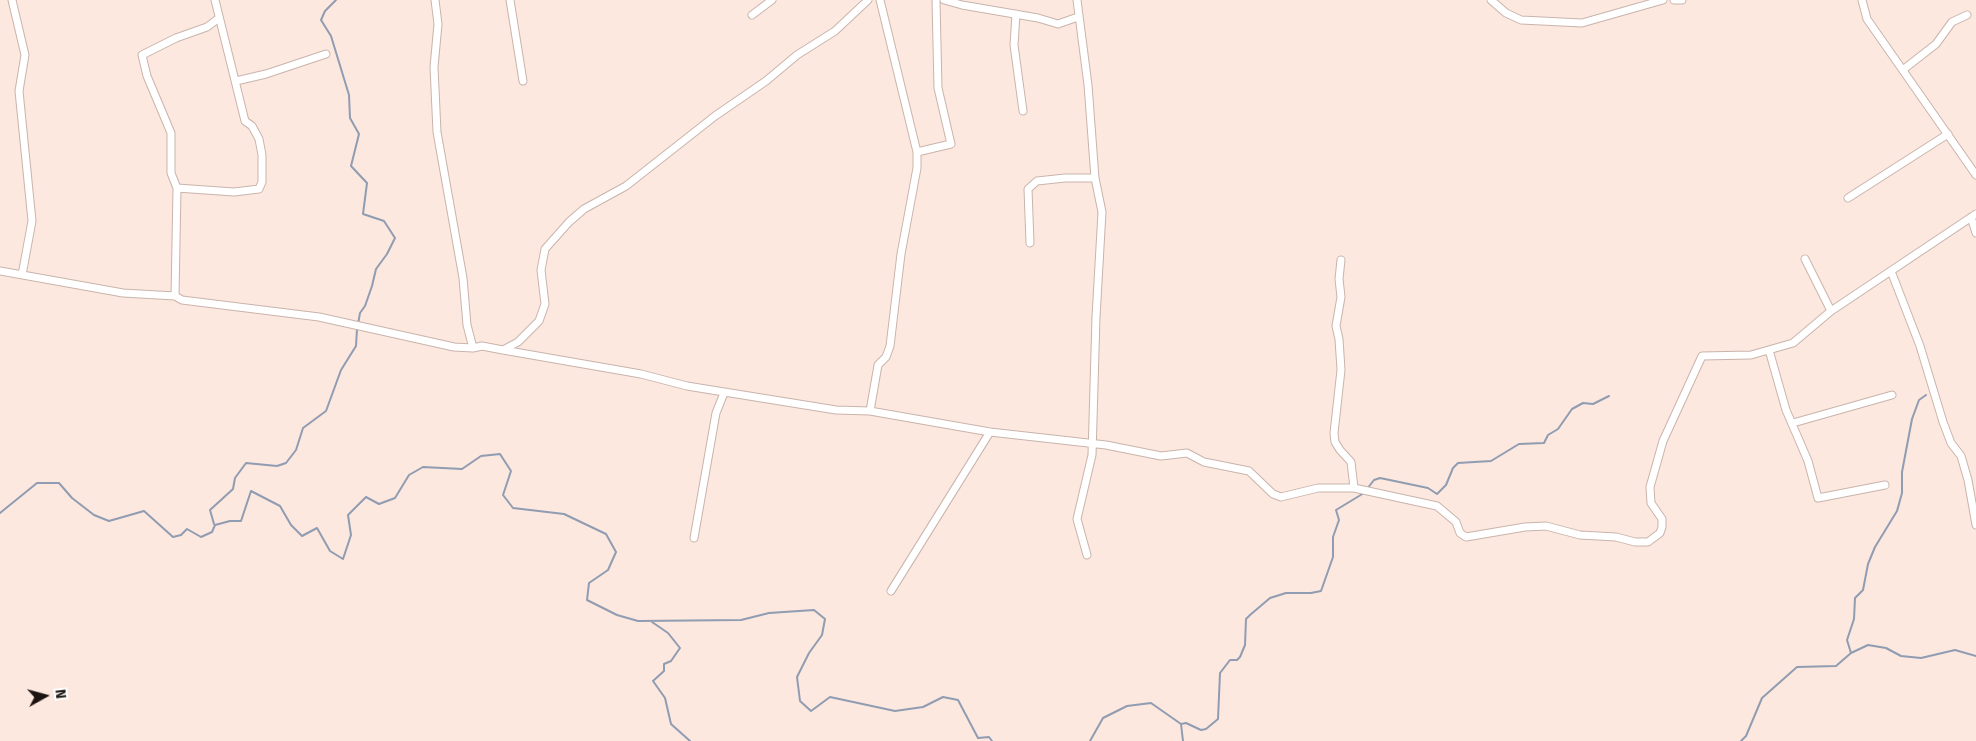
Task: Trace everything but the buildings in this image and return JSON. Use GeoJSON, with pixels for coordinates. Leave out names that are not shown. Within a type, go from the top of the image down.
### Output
{"type":"FeatureCollection","features":[{"type":"Feature","properties":{"kind":"street"},"geometry":{"type":"LineString","coordinates":[[12,0],[25,55],[19,91],[32,221],[22,275]]}},
{"type":"Feature","properties":{"kind":"street"},"geometry":{"type":"LineString","coordinates":[[177,188],[234,192],[259,189],[262,182],[263,169],[259,139],[252,126],[245,121],[215,0]]}},
{"type":"Feature","properties":{"kind":"street"},"geometry":{"type":"LineString","coordinates":[[435,0],[438,24],[434,67],[437,132],[463,278],[467,325],[473,348]]}},
{"type":"Feature","properties":{"kind":"street"},"geometry":{"type":"LineString","coordinates":[[510,0],[523,81]]}},
{"type":"Feature","properties":{"kind":"street"},"geometry":{"type":"LineString","coordinates":[[752,15],[772,0]]}},
{"type":"Feature","properties":{"kind":"street"},"geometry":{"type":"LineString","coordinates":[[503,350],[518,342],[539,321],[545,304],[541,270],[545,249],[569,222],[584,209],[626,186],[715,116],[766,81],[797,55],[835,31],[868,0]]}},
{"type":"Feature","properties":{"kind":"street"},"geometry":{"type":"LineString","coordinates":[[870,411],[878,365],[886,357],[890,346],[901,254],[917,168],[917,152],[880,0]]}},
{"type":"Feature","properties":{"kind":"street"},"geometry":{"type":"LineString","coordinates":[[917,152],[951,144],[938,88],[936,0]]}},
{"type":"Feature","properties":{"kind":"street"},"geometry":{"type":"LineString","coordinates":[[944,0],[962,6],[1016,14],[1058,24],[1078,18]]}},
{"type":"Feature","properties":{"kind":"street"},"geometry":{"type":"LineString","coordinates":[[1077,0],[1088,85],[1095,178],[1102,212],[1092,455],[1077,519],[1087,555]]}},
{"type":"Feature","properties":{"kind":"street"},"geometry":{"type":"LineString","coordinates":[[1491,0],[1506,13],[1521,20],[1564,23],[1582,23],[1663,0]]}},
{"type":"Feature","properties":{"kind":"street"},"geometry":{"type":"LineString","coordinates":[[1674,0],[1682,0]]}},
{"type":"Feature","properties":{"kind":"street"},"geometry":{"type":"LineString","coordinates":[[1862,0],[1867,19],[1904,69],[1976,175]]}},
{"type":"Feature","properties":{"kind":"street"},"geometry":{"type":"LineString","coordinates":[[1016,14],[1014,45],[1023,111]]}},
{"type":"Feature","properties":{"kind":"street"},"geometry":{"type":"LineString","coordinates":[[1904,69],[1936,44],[1952,22],[1967,14]]}},
{"type":"Feature","properties":{"kind":"street"},"geometry":{"type":"LineString","coordinates":[[175,296],[177,188],[171,173],[170,132],[147,76],[142,55],[176,38],[207,27],[219,18]]}},
{"type":"Feature","properties":{"kind":"street"},"geometry":{"type":"LineString","coordinates":[[236,81],[266,74],[326,54]]}},
{"type":"Feature","properties":{"kind":"street"},"geometry":{"type":"LineString","coordinates":[[1848,198],[1948,134]]}},
{"type":"Feature","properties":{"kind":"street"},"geometry":{"type":"LineString","coordinates":[[1030,242],[1028,189],[1037,181],[1065,178],[1095,178]]}},
{"type":"Feature","properties":{"kind":"street"},"geometry":{"type":"LineString","coordinates":[[0,271],[123,293],[175,296],[182,300],[319,317],[354,323],[394,335],[473,348],[482,346],[641,374],[724,393],[836,410],[870,411],[990,432],[1091,444],[1106,444],[1161,456],[1191,454],[1204,462],[1249,471],[1273,494],[1282,497],[1318,488],[1354,488],[1437,506],[1456,522],[1460,533],[1466,537],[1525,527],[1546,526],[1580,535],[1616,537],[1635,542],[1648,542],[1660,532],[1662,526],[1662,520],[1651,503],[1650,487],[1662,441],[1702,356],[1751,356],[1794,343],[1831,311],[1974,215],[1976,233]]}},
{"type":"Feature","properties":{"kind":"street"},"geometry":{"type":"LineString","coordinates":[[1805,259],[1831,311]]}},
{"type":"Feature","properties":{"kind":"street"},"geometry":{"type":"LineString","coordinates":[[1341,260],[1339,279],[1341,297],[1336,326],[1339,339],[1341,370],[1334,433],[1335,442],[1351,462],[1354,488]]}},
{"type":"Feature","properties":{"kind":"street"},"geometry":{"type":"LineString","coordinates":[[1891,271],[1920,346],[1942,422],[1951,443],[1961,456],[1968,480],[1976,525]]}},
{"type":"Feature","properties":{"kind":"street"},"geometry":{"type":"LineString","coordinates":[[1769,350],[1786,410],[1808,461],[1818,498],[1885,485]]}},
{"type":"Feature","properties":{"kind":"street"},"geometry":{"type":"LineString","coordinates":[[694,538],[716,413],[724,393]]}},
{"type":"Feature","properties":{"kind":"street"},"geometry":{"type":"LineString","coordinates":[[1793,423],[1892,395]]}},
{"type":"Feature","properties":{"kind":"street"},"geometry":{"type":"LineString","coordinates":[[892,591],[990,432]]}},
{"type":"Feature","properties":{"kind":"waterway"},"geometry":{"type":"LineString","coordinates":[[336,0],[325,11],[321,20],[331,36],[349,95],[350,118],[359,134],[351,166],[367,183],[363,214],[384,221],[395,238],[387,254],[376,269],[365,306],[360,313],[358,324]]}},
{"type":"Feature","properties":{"kind":"waterway"},"geometry":{"type":"LineString","coordinates":[[214,524],[210,510],[233,489],[235,478],[246,463],[277,466],[286,463],[296,450],[303,428],[326,411],[341,370],[356,346],[357,329]]}},
{"type":"Feature","properties":{"kind":"waterway"},"geometry":{"type":"LineString","coordinates":[[1851,653],[1847,640],[1854,619],[1855,598],[1863,590],[1868,564],[1875,547],[1897,511],[1902,493],[1902,472],[1912,419],[1919,400],[1926,395]]}},
{"type":"Feature","properties":{"kind":"waterway"},"geometry":{"type":"LineString","coordinates":[[1367,489],[1374,480],[1380,478],[1428,488],[1437,494],[1446,485],[1453,468],[1458,463],[1491,461],[1519,444],[1544,443],[1548,435],[1558,429],[1572,409],[1583,403],[1593,404],[1609,396]]}},
{"type":"Feature","properties":{"kind":"waterway"},"geometry":{"type":"LineString","coordinates":[[0,513],[37,483],[59,483],[72,498],[94,515],[109,521],[144,511],[173,537],[181,535],[187,529],[201,537],[212,532],[215,525],[230,521],[241,521],[251,491],[280,506],[291,525],[302,536],[317,528],[330,551],[343,559],[351,535],[348,515],[366,497],[379,504],[395,498],[409,475],[423,467],[462,469],[481,456],[500,454],[511,471],[503,495],[513,508],[564,514],[606,534],[616,552],[608,570],[589,583],[587,600],[617,615],[638,621],[741,620],[769,613],[814,610],[825,619],[822,635],[809,653],[797,677],[800,701],[811,711],[830,697],[895,711],[923,707],[943,697],[958,700],[978,738],[989,737],[992,741]]}},
{"type":"Feature","properties":{"kind":"waterway"},"geometry":{"type":"LineString","coordinates":[[1181,724],[1186,723],[1201,730],[1206,729],[1218,719],[1220,673],[1230,660],[1237,660],[1240,657],[1245,645],[1246,619],[1250,615],[1270,598],[1286,593],[1321,591],[1333,557],[1333,537],[1339,520],[1336,510],[1364,493]]}},
{"type":"Feature","properties":{"kind":"waterway"},"geometry":{"type":"LineString","coordinates":[[652,622],[668,633],[680,648],[671,661],[664,664],[664,671],[653,681],[665,698],[671,724],[690,741]]}},
{"type":"Feature","properties":{"kind":"waterway"},"geometry":{"type":"LineString","coordinates":[[1741,741],[1746,736],[1762,698],[1797,667],[1836,666],[1851,653],[1868,645],[1886,648],[1901,656],[1921,658],[1955,650],[1976,656]]}},
{"type":"Feature","properties":{"kind":"waterway"},"geometry":{"type":"LineString","coordinates":[[1090,741],[1103,718],[1127,706],[1151,703],[1181,724],[1183,741]]}}]}
